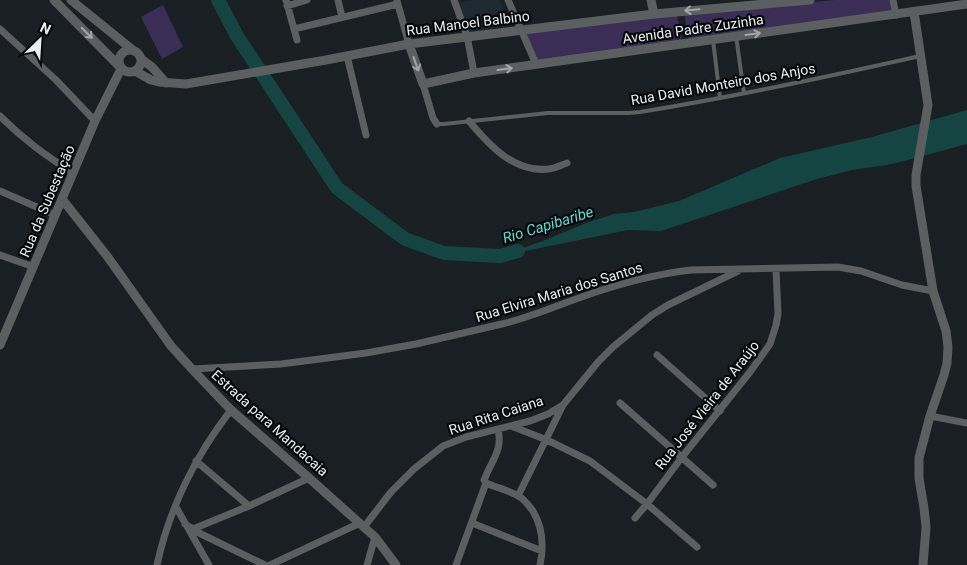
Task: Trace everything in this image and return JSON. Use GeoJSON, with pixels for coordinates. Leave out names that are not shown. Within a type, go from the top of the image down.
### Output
{"type":"FeatureCollection","features":[{"type":"Feature","properties":{"kind":"street"},"geometry":{"type":"LineString","coordinates":[[54,0],[120,67],[128,72],[135,71],[140,66],[141,59]]}},
{"type":"Feature","properties":{"kind":"street"},"geometry":{"type":"LineString","coordinates":[[71,0],[140,56],[166,83]]}},
{"type":"Feature","properties":{"kind":"street"},"geometry":{"type":"LineString","coordinates":[[297,40],[287,3],[307,0]]}},
{"type":"Feature","properties":{"kind":"street"},"geometry":{"type":"LineString","coordinates":[[338,0],[342,17]]}},
{"type":"Feature","properties":{"kind":"street"},"geometry":{"type":"LineString","coordinates":[[455,0],[468,36],[474,73]]}},
{"type":"Feature","properties":{"kind":"street"},"geometry":{"type":"LineString","coordinates":[[508,0],[536,64]]}},
{"type":"Feature","properties":{"kind":"street"},"geometry":{"type":"LineString","coordinates":[[652,0],[654,14]]}},
{"type":"Feature","properties":{"kind":"street","name":"Rua Manoel Balbino"},"geometry":{"type":"LineString","coordinates":[[135,71],[151,80],[178,85],[409,44],[468,36],[654,14],[810,0]]}},
{"type":"Feature","properties":{"kind":"street"},"geometry":{"type":"LineString","coordinates":[[893,0],[896,14]]}},
{"type":"Feature","properties":{"kind":"street"},"geometry":{"type":"LineString","coordinates":[[294,29],[397,2],[433,118],[437,124]]}},
{"type":"Feature","properties":{"kind":"street","name":"Avenida Padre Zuzinha"},"geometry":{"type":"LineString","coordinates":[[423,84],[474,73],[914,12],[963,3]]}},
{"type":"Feature","properties":{"kind":"street"},"geometry":{"type":"LineString","coordinates":[[914,12],[928,105],[916,175],[916,186],[933,291],[946,331],[948,347],[947,363],[930,416],[918,468],[925,516],[923,565]]}},
{"type":"Feature","properties":{"kind":"street"},"geometry":{"type":"LineString","coordinates":[[0,29],[56,80],[95,121]]}},
{"type":"Feature","properties":{"kind":"street"},"geometry":{"type":"LineString","coordinates":[[120,67],[118,58],[123,52],[127,50],[134,51]]}},
{"type":"Feature","properties":{"kind":"street"},"geometry":{"type":"LineString","coordinates":[[347,56],[366,135]]}},
{"type":"Feature","properties":{"kind":"street","name":"Rua da Subestação"},"geometry":{"type":"LineString","coordinates":[[0,345],[95,121],[120,67]]}},
{"type":"Feature","properties":{"kind":"street"},"geometry":{"type":"LineString","coordinates":[[0,116],[25,140],[74,173]]}},
{"type":"Feature","properties":{"kind":"street"},"geometry":{"type":"LineString","coordinates":[[469,121],[486,141],[506,159],[528,168],[549,169],[567,163]]}},
{"type":"Feature","properties":{"kind":"street"},"geometry":{"type":"LineString","coordinates":[[0,191],[55,215]]}},
{"type":"Feature","properties":{"kind":"street","name":"Estrada para Mandacaia"},"geometry":{"type":"LineString","coordinates":[[62,199],[107,256],[171,346],[192,370],[231,410],[375,537],[396,565]]}},
{"type":"Feature","properties":{"kind":"street"},"geometry":{"type":"LineString","coordinates":[[0,255],[34,267]]}},
{"type":"Feature","properties":{"kind":"street","name":"Rua Elvira Maria dos Santos"},"geometry":{"type":"LineString","coordinates":[[192,370],[282,364],[392,349],[524,318],[592,293],[672,272],[838,267],[902,285],[933,291]]}},
{"type":"Feature","properties":{"kind":"street","name":"Rua José Vieira de Araújo"},"geometry":{"type":"LineString","coordinates":[[635,518],[720,411],[770,344],[774,335],[778,314],[776,269]]}},
{"type":"Feature","properties":{"kind":"street","name":"Rua Rita Caiana"},"geometry":{"type":"LineString","coordinates":[[362,525],[391,492],[443,446],[454,441],[539,418],[563,405],[598,362],[652,315],[668,305],[740,270]]}},
{"type":"Feature","properties":{"kind":"street"},"geometry":{"type":"LineString","coordinates":[[657,355],[720,411]]}},
{"type":"Feature","properties":{"kind":"street"},"geometry":{"type":"LineString","coordinates":[[620,403],[713,485]]}},
{"type":"Feature","properties":{"kind":"street"},"geometry":{"type":"LineString","coordinates":[[518,496],[563,405]]}},
{"type":"Feature","properties":{"kind":"street"},"geometry":{"type":"LineString","coordinates":[[157,565],[176,507],[196,462],[206,444],[231,410]]}},
{"type":"Feature","properties":{"kind":"street"},"geometry":{"type":"LineString","coordinates":[[930,416],[967,423]]}},
{"type":"Feature","properties":{"kind":"street"},"geometry":{"type":"LineString","coordinates":[[510,426],[547,440],[590,461],[647,504],[697,547]]}},
{"type":"Feature","properties":{"kind":"street"},"geometry":{"type":"LineString","coordinates":[[456,565],[486,483],[484,478],[499,447],[498,429]]}},
{"type":"Feature","properties":{"kind":"street"},"geometry":{"type":"LineString","coordinates":[[196,462],[249,506]]}},
{"type":"Feature","properties":{"kind":"street"},"geometry":{"type":"LineString","coordinates":[[193,529],[310,478]]}},
{"type":"Feature","properties":{"kind":"street"},"geometry":{"type":"LineString","coordinates":[[486,483],[518,496],[530,507],[541,528],[542,550],[540,565]]}},
{"type":"Feature","properties":{"kind":"street"},"geometry":{"type":"LineString","coordinates":[[176,507],[209,565]]}},
{"type":"Feature","properties":{"kind":"street"},"geometry":{"type":"LineString","coordinates":[[472,522],[542,550]]}},
{"type":"Feature","properties":{"kind":"street"},"geometry":{"type":"LineString","coordinates":[[185,524],[265,565]]}},
{"type":"Feature","properties":{"kind":"street"},"geometry":{"type":"LineString","coordinates":[[270,565],[362,525]]}},
{"type":"Feature","properties":{"kind":"street"},"geometry":{"type":"LineString","coordinates":[[368,565],[375,537]]}},
{"type":"Feature","properties":{"kind":"lane"},"geometry":{"type":"LineString","coordinates":[[736,36],[744,94]]}},
{"type":"Feature","properties":{"kind":"lane"},"geometry":{"type":"LineString","coordinates":[[712,40],[720,98]]}},
{"type":"Feature","properties":{"kind":"lane","name":"Rua David Monteiro dos Anjos"},"geometry":{"type":"LineString","coordinates":[[437,124],[548,113],[629,113],[744,94],[920,56]]}},
{"type":"Feature","properties":{"kind":"shaded area"},"geometry":{"type":"Polygon","coordinates":[[[472,0],[500,0],[508,26],[469,32],[458,3],[472,0]]]}},
{"type":"Feature","properties":{"kind":"shaded area"},"geometry":{"type":"Polygon","coordinates":[[[835,0],[890,0],[893,13],[689,41],[684,13],[835,0]]]}},
{"type":"Feature","properties":{"kind":"shaded area"},"geometry":{"type":"Polygon","coordinates":[[[163,5],[183,47],[162,59],[141,17],[163,5]]]}},
{"type":"Feature","properties":{"kind":"shaded area"},"geometry":{"type":"Polygon","coordinates":[[[677,14],[682,41],[537,63],[523,32],[677,14]]]}},
{"type":"Feature","properties":{"kind":"shaded area"},"geometry":{"type":"Polygon","coordinates":[[[967,110],[967,144],[887,165],[852,170],[817,179],[661,231],[628,230],[500,256],[614,214],[634,212],[679,201],[780,158],[872,137],[967,110]]]}},
{"type":"Feature","properties":{"kind":"waterway","name":"Rio Capibaribe"},"geometry":{"type":"LineString","coordinates":[[218,0],[237,36],[337,188],[405,239],[444,253],[500,256],[518,251]]}}]}
